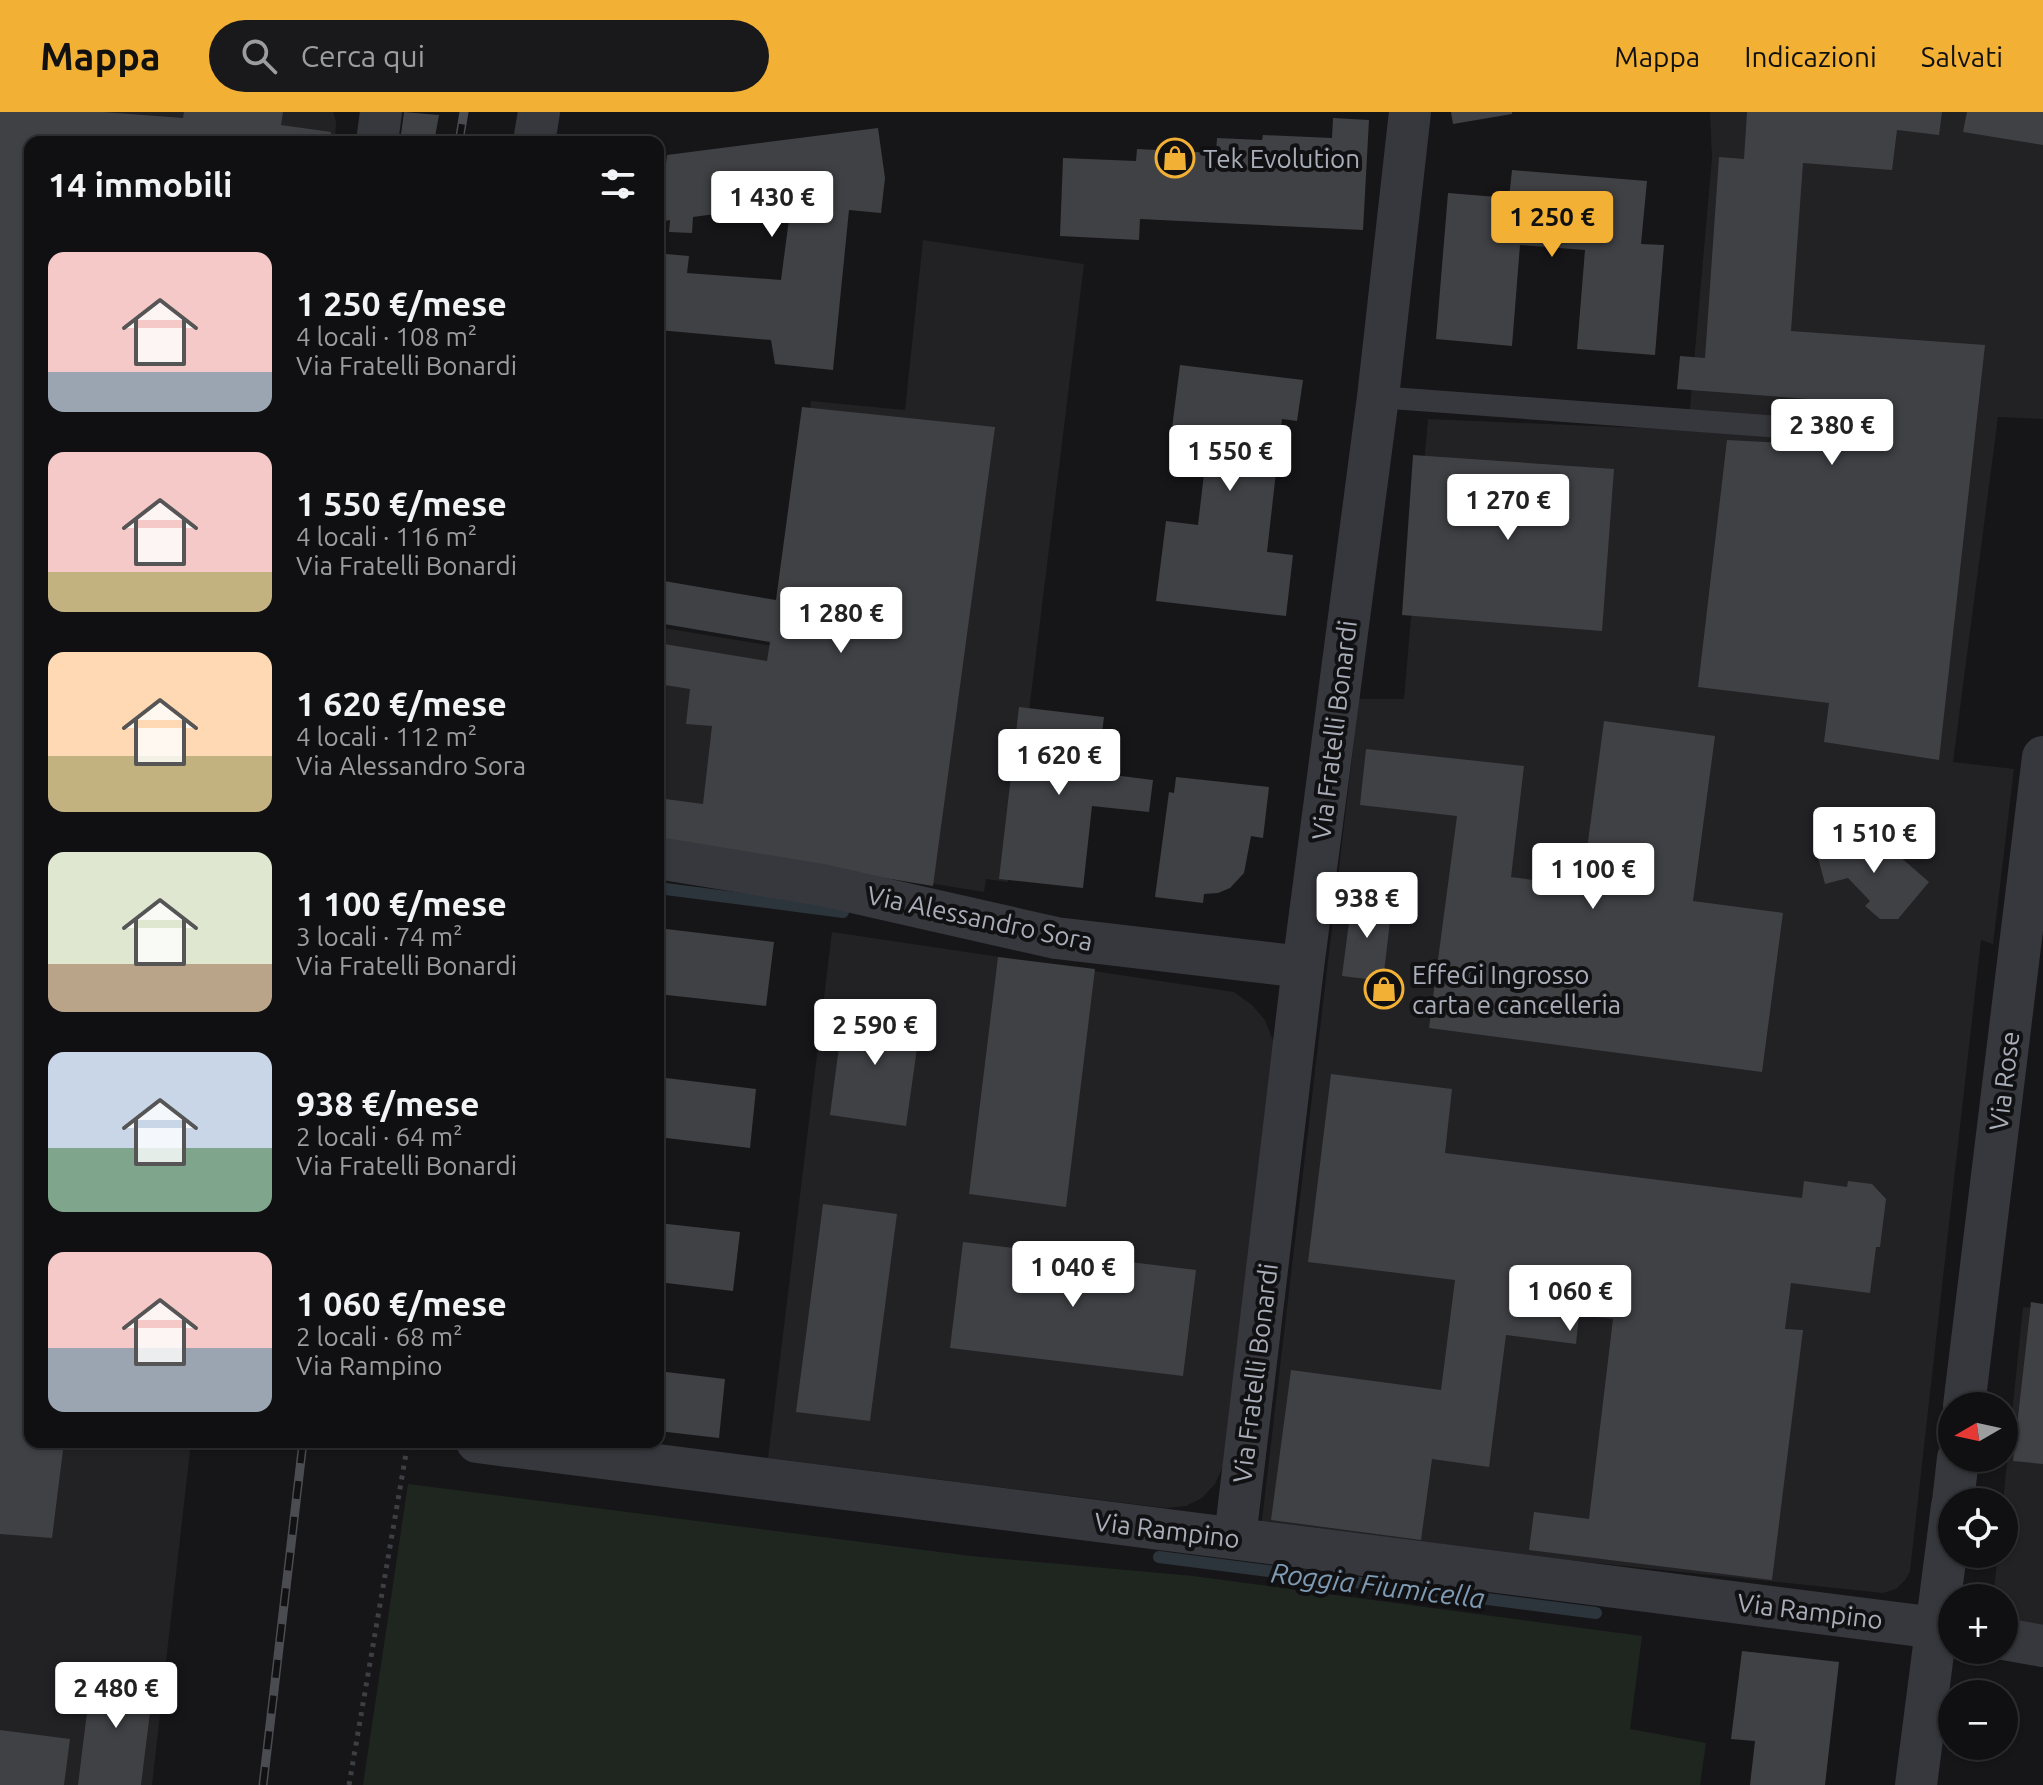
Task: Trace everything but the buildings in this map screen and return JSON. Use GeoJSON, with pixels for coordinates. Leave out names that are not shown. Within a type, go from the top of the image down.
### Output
{"type":"FeatureCollection","features":[{"type":"Feature","properties":{"kind":"street"},"geometry":{"type":"LineString","coordinates":[[378,136],[381,112]]}},
{"type":"Feature","properties":{"kind":"street"},"geometry":{"type":"LineString","coordinates":[[535,136],[539,112]]}},
{"type":"Feature","properties":{"kind":"street","name":"Via Fratelli Bonardi"},"geometry":{"type":"LineString","coordinates":[[1235,1538],[1303,967],[1378,397],[1410,112]]}},
{"type":"Feature","properties":{"kind":"street","name":"Via Rose"},"geometry":{"type":"LineString","coordinates":[[1966,1392],[2043,757]]}},
{"type":"Feature","properties":{"kind":"street","name":"Via Alessandro Sora"},"geometry":{"type":"LineString","coordinates":[[664,859],[822,885],[1056,938],[1303,967]]}},
{"type":"Feature","properties":{"kind":"street","name":"Via Rampino"},"geometry":{"type":"LineString","coordinates":[[524,1448],[1938,1628]]}},
{"type":"Feature","properties":{"kind":"street"},"geometry":{"type":"LineString","coordinates":[[2018,1642],[2043,1646]]}},
{"type":"Feature","properties":{"kind":"street"},"geometry":{"type":"LineString","coordinates":[[1916,1785],[1938,1664]]}},
{"type":"Feature","properties":{"kind":"lane"},"geometry":{"type":"LineString","coordinates":[[1378,397],[1807,429]]}},
{"type":"Feature","properties":{"kind":"path"},"geometry":{"type":"LineString","coordinates":[[349,1785],[407,1448]]}},
{"type":"Feature","properties":{"kind":"shaded area"},"geometry":{"type":"Polygon","coordinates":[[[0,112],[333,112],[335,136],[24,136],[24,1448],[190,1448],[152,1785],[0,1785],[0,112]]]}},
{"type":"Feature","properties":{"kind":"shaded area"},"geometry":{"type":"Polygon","coordinates":[[[1710,112],[2043,112],[2043,419],[1998,417],[1953,762],[2014,769],[1993,944],[1981,940],[1910,1571],[1896,1589],[1883,1593],[1261,1528],[1359,699],[1404,699],[1428,419],[1688,430],[1712,158],[1710,112]]]}},
{"type":"Feature","properties":{"kind":"shaded area"},"geometry":{"type":"Polygon","coordinates":[[[923,240],[1084,264],[1008,882],[986,879],[984,892],[664,840],[664,628],[779,647],[811,401],[905,410],[923,240]]]}},
{"type":"Feature","properties":{"kind":"shaded area"},"geometry":{"type":"Polygon","coordinates":[[[832,932],[1234,992],[1252,1005],[1265,1020],[1274,1043],[1224,1464],[1215,1484],[1202,1498],[1186,1506],[1165,1508],[768,1458],[832,932]]]}},
{"type":"Feature","properties":{"kind":"shaded area"},"geometry":{"type":"Polygon","coordinates":[[[2023,1307],[2043,1309],[2043,1628],[2018,1624],[2018,1584],[1995,1584],[1996,1568],[2018,1568],[2018,1488],[2004,1488],[2006,1472],[2018,1472],[2018,1392],[2014,1392],[2023,1307]]]}},
{"type":"Feature","properties":{"kind":"shaded area"},"geometry":{"type":"Polygon","coordinates":[[[408,1484],[971,1556],[1193,1576],[1642,1636],[1630,1729],[1706,1743],[1700,1785],[363,1785],[408,1484]]]}},
{"type":"Feature","properties":{"kind":"waterway","name":"Roggia Fiumicella"},"geometry":{"type":"LineString","coordinates":[[664,889],[843,912]]}},
{"type":"Feature","properties":{"kind":"waterway","name":"Roggia Fiumicella"},"geometry":{"type":"LineString","coordinates":[[1159,1557],[1596,1613]]}},
{"type":"Feature","properties":{"kind":"railway"},"geometry":{"type":"LineString","coordinates":[[460,136],[464,112]]}},
{"type":"Feature","properties":{"kind":"railway"},"geometry":{"type":"LineString","coordinates":[[263,1785],[302,1448]]}},
{"type":"Feature","properties":{"kind":"place","name":"Tek Evolution"},"geometry":{"type":"Point","coordinates":[1175,158]}},
{"type":"Feature","properties":{"kind":"place","name":"EffeGi Ingrosso carta e cancelleria"},"geometry":{"type":"Point","coordinates":[1384,989]}}]}
